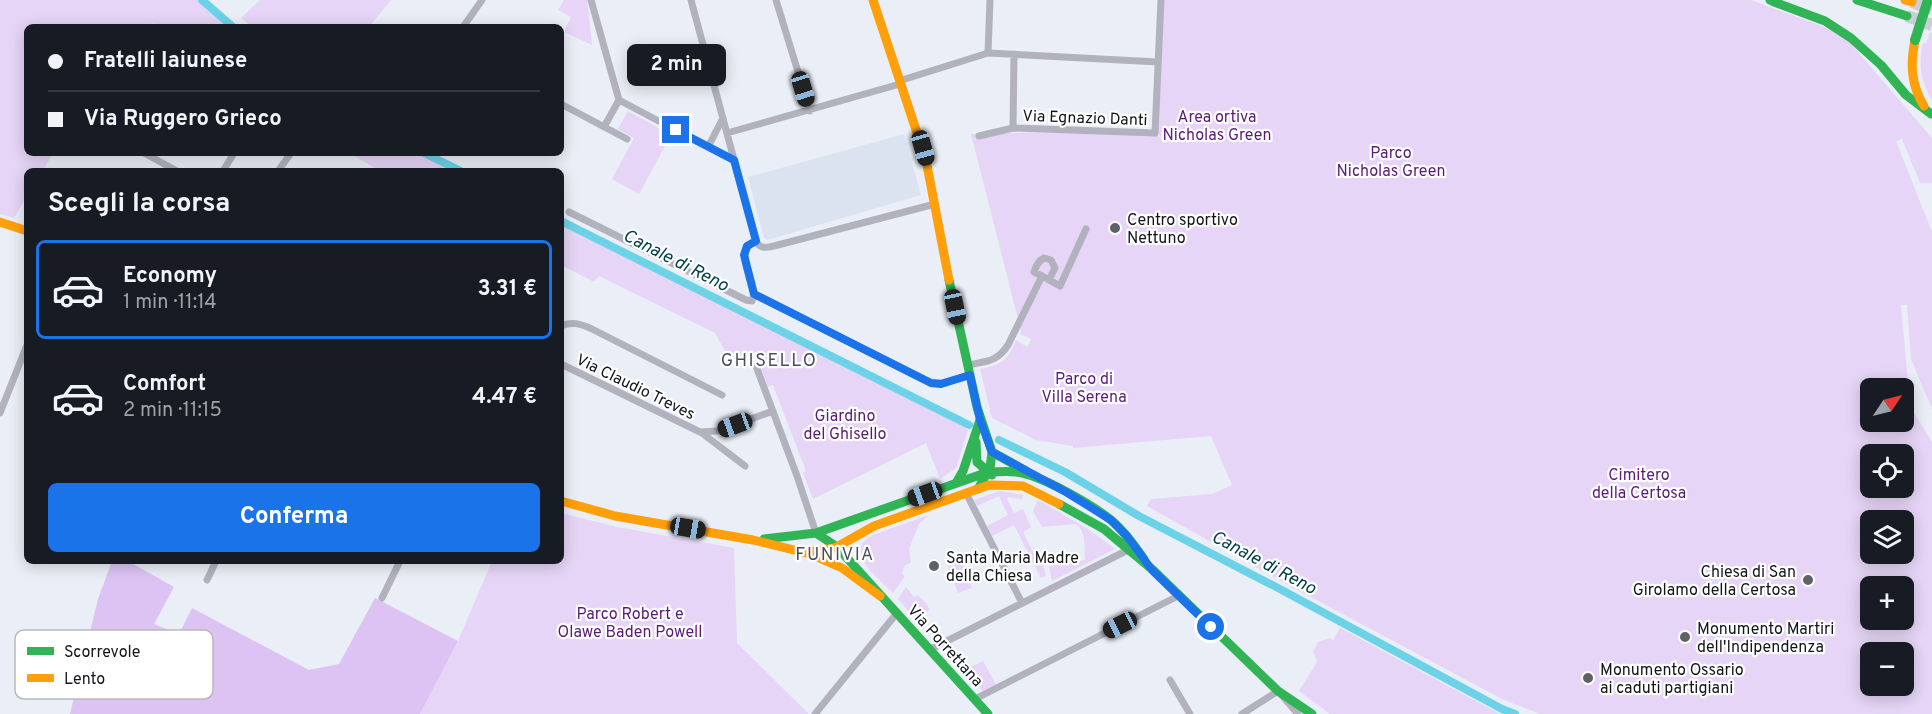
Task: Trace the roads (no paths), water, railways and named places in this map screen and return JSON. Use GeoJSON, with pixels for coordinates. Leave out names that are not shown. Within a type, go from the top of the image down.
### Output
{"type":"FeatureCollection","features":[{"type":"Feature","properties":{"kind":"main road"},"geometry":{"type":"LineString","coordinates":[[873,0],[919,136],[980,420],[992,452],[988,472],[978,489]]}},
{"type":"Feature","properties":{"kind":"main road"},"geometry":{"type":"LineString","coordinates":[[1857,0],[1907,16]]}},
{"type":"Feature","properties":{"kind":"main road"},"geometry":{"type":"LineString","coordinates":[[1928,0],[1911,56],[1912,79],[1921,101],[1931,115]]}},
{"type":"Feature","properties":{"kind":"main road"},"geometry":{"type":"LineString","coordinates":[[1771,1],[1825,21],[1851,38],[1881,65],[1906,94],[1931,115]]}},
{"type":"Feature","properties":{"kind":"main road"},"geometry":{"type":"LineString","coordinates":[[0,222],[24,230]]}},
{"type":"Feature","properties":{"kind":"main road"},"geometry":{"type":"LineString","coordinates":[[956,483],[963,471],[980,420]]}},
{"type":"Feature","properties":{"kind":"main road"},"geometry":{"type":"LineString","coordinates":[[976,436],[977,462],[1001,484]]}},
{"type":"Feature","properties":{"kind":"main road"},"geometry":{"type":"LineString","coordinates":[[992,452],[1111,520],[1127,536],[1152,570]]}},
{"type":"Feature","properties":{"kind":"main road"},"geometry":{"type":"LineString","coordinates":[[564,502],[620,517],[758,540],[816,533],[988,472],[1017,472],[1036,477]]}},
{"type":"Feature","properties":{"kind":"main road"},"geometry":{"type":"LineString","coordinates":[[802,552],[837,547],[874,526],[978,489],[1001,484],[1023,486],[1040,492],[1099,526],[1152,570],[1278,691],[1312,714]]}},
{"type":"Feature","properties":{"kind":"main road","name":"Via Porrettana"},"geometry":{"type":"LineString","coordinates":[[816,533],[849,558],[880,596],[988,714]]}},
{"type":"Feature","properties":{"kind":"main road","name":"Via Porrettana"},"geometry":{"type":"LineString","coordinates":[[758,540],[820,557],[842,568],[880,596]]}},
{"type":"Feature","properties":{"kind":"street"},"geometry":{"type":"LineString","coordinates":[[465,24],[482,0]]}},
{"type":"Feature","properties":{"kind":"street"},"geometry":{"type":"LineString","coordinates":[[591,0],[619,100],[604,127]]}},
{"type":"Feature","properties":{"kind":"street"},"geometry":{"type":"LineString","coordinates":[[691,0],[756,241],[762,247],[774,246],[935,204]]}},
{"type":"Feature","properties":{"kind":"street"},"geometry":{"type":"LineString","coordinates":[[776,0],[810,111]]}},
{"type":"Feature","properties":{"kind":"street"},"geometry":{"type":"LineString","coordinates":[[988,53],[990,0]]}},
{"type":"Feature","properties":{"kind":"street"},"geometry":{"type":"LineString","coordinates":[[727,133],[810,111],[988,53],[1158,62],[1161,0]]}},
{"type":"Feature","properties":{"kind":"street","name":"Via Egnazio Danti"},"geometry":{"type":"LineString","coordinates":[[1013,128],[1014,54]]}},
{"type":"Feature","properties":{"kind":"street","name":"Via Egnazio Danti"},"geometry":{"type":"LineString","coordinates":[[979,136],[1013,128],[1155,133],[1158,62]]}},
{"type":"Feature","properties":{"kind":"street"},"geometry":{"type":"LineString","coordinates":[[619,100],[734,160]]}},
{"type":"Feature","properties":{"kind":"street"},"geometry":{"type":"LineString","coordinates":[[564,106],[627,139]]}},
{"type":"Feature","properties":{"kind":"street"},"geometry":{"type":"LineString","coordinates":[[708,147],[723,118]]}},
{"type":"Feature","properties":{"kind":"street"},"geometry":{"type":"LineString","coordinates":[[150,156],[172,168]]}},
{"type":"Feature","properties":{"kind":"street"},"geometry":{"type":"LineString","coordinates":[[569,212],[752,301],[754,294],[744,255],[747,246],[756,241]]}},
{"type":"Feature","properties":{"kind":"street"},"geometry":{"type":"LineString","coordinates":[[754,294],[931,383],[941,384],[1001,355],[1045,278],[1059,286],[1086,229]]}},
{"type":"Feature","properties":{"kind":"street"},"geometry":{"type":"LineString","coordinates":[[564,325],[579,324],[590,328],[722,395]]}},
{"type":"Feature","properties":{"kind":"street"},"geometry":{"type":"LineString","coordinates":[[0,413],[24,352]]}},
{"type":"Feature","properties":{"kind":"street","name":"Via Claudio Treves"},"geometry":{"type":"LineString","coordinates":[[564,365],[700,432],[745,466]]}},
{"type":"Feature","properties":{"kind":"street"},"geometry":{"type":"LineString","coordinates":[[756,366],[816,533]]}},
{"type":"Feature","properties":{"kind":"street","name":"Via Claudio Treves"},"geometry":{"type":"LineString","coordinates":[[700,432],[718,431],[773,411]]}},
{"type":"Feature","properties":{"kind":"street"},"geometry":{"type":"LineString","coordinates":[[966,493],[1022,603]]}},
{"type":"Feature","properties":{"kind":"street"},"geometry":{"type":"LineString","coordinates":[[931,650],[1128,550]]}},
{"type":"Feature","properties":{"kind":"street"},"geometry":{"type":"LineString","coordinates":[[207,580],[215,564]]}},
{"type":"Feature","properties":{"kind":"street"},"geometry":{"type":"LineString","coordinates":[[382,598],[399,564]]}},
{"type":"Feature","properties":{"kind":"street"},"geometry":{"type":"LineString","coordinates":[[975,699],[1178,596]]}},
{"type":"Feature","properties":{"kind":"street"},"geometry":{"type":"LineString","coordinates":[[815,714],[897,613]]}},
{"type":"Feature","properties":{"kind":"street"},"geometry":{"type":"LineString","coordinates":[[1170,680],[1190,714]]}},
{"type":"Feature","properties":{"kind":"street"},"geometry":{"type":"LineString","coordinates":[[1242,714],[1278,691],[1298,714]]}},
{"type":"Feature","properties":{"kind":"waterway","name":"Canale di Reno"},"geometry":{"type":"LineString","coordinates":[[202,0],[230,24]]}},
{"type":"Feature","properties":{"kind":"waterway","name":"Canale di Reno"},"geometry":{"type":"LineString","coordinates":[[430,156],[455,168]]}},
{"type":"Feature","properties":{"kind":"waterway","name":"Canale di Reno"},"geometry":{"type":"LineString","coordinates":[[564,222],[969,425]]}},
{"type":"Feature","properties":{"kind":"waterway","name":"Canale di Reno"},"geometry":{"type":"LineString","coordinates":[[999,440],[1065,472],[1139,516],[1515,714]]}},
{"type":"Feature","properties":{"kind":"tunnel"},"geometry":{"type":"LineString","coordinates":[[1912,2],[1932,9]]}},
{"type":"Feature","properties":{"kind":"tunnel"},"geometry":{"type":"LineString","coordinates":[[1907,16],[1932,25]]}},
{"type":"Feature","properties":{"kind":"place","name":"Centro sportivo Nettuno"},"geometry":{"type":"Point","coordinates":[1115,228]}},
{"type":"Feature","properties":{"kind":"place","name":"Santa Maria Madre della Chiesa"},"geometry":{"type":"Point","coordinates":[934,566]}},
{"type":"Feature","properties":{"kind":"place","name":"Chiesa di San Girolamo della Certosa"},"geometry":{"type":"Point","coordinates":[1808,580]}},
{"type":"Feature","properties":{"kind":"place","name":"Monumento Martiri dell'Indipendenza"},"geometry":{"type":"Point","coordinates":[1685,637]}},
{"type":"Feature","properties":{"kind":"place","name":"Monumento Ossario ai caduti partigiani"},"geometry":{"type":"Point","coordinates":[1588,678]}},
{"type":"Feature","properties":{"kind":"district","name":"GHISELLO"},"geometry":{"type":"Point","coordinates":[769,360]}},
{"type":"Feature","properties":{"kind":"district","name":"FUNIVIA"},"geometry":{"type":"Point","coordinates":[835,554]}},
{"type":"Feature","properties":{"kind":"park label","name":"Area ortiva Nicholas Green"},"geometry":{"type":"Point","coordinates":[1217,125]}},
{"type":"Feature","properties":{"kind":"park label","name":"Parco Nicholas Green"},"geometry":{"type":"Point","coordinates":[1391,161]}},
{"type":"Feature","properties":{"kind":"park label","name":"Parco di Villa Serena"},"geometry":{"type":"Point","coordinates":[1084,387]}},
{"type":"Feature","properties":{"kind":"park label","name":"Giardino del Ghisello"},"geometry":{"type":"Point","coordinates":[845,424]}},
{"type":"Feature","properties":{"kind":"park label","name":"Cimitero della Certosa"},"geometry":{"type":"Point","coordinates":[1639,483]}},
{"type":"Feature","properties":{"kind":"park label","name":"Parco Robert e Olawe Baden Powell"},"geometry":{"type":"Point","coordinates":[630,622]}}]}
